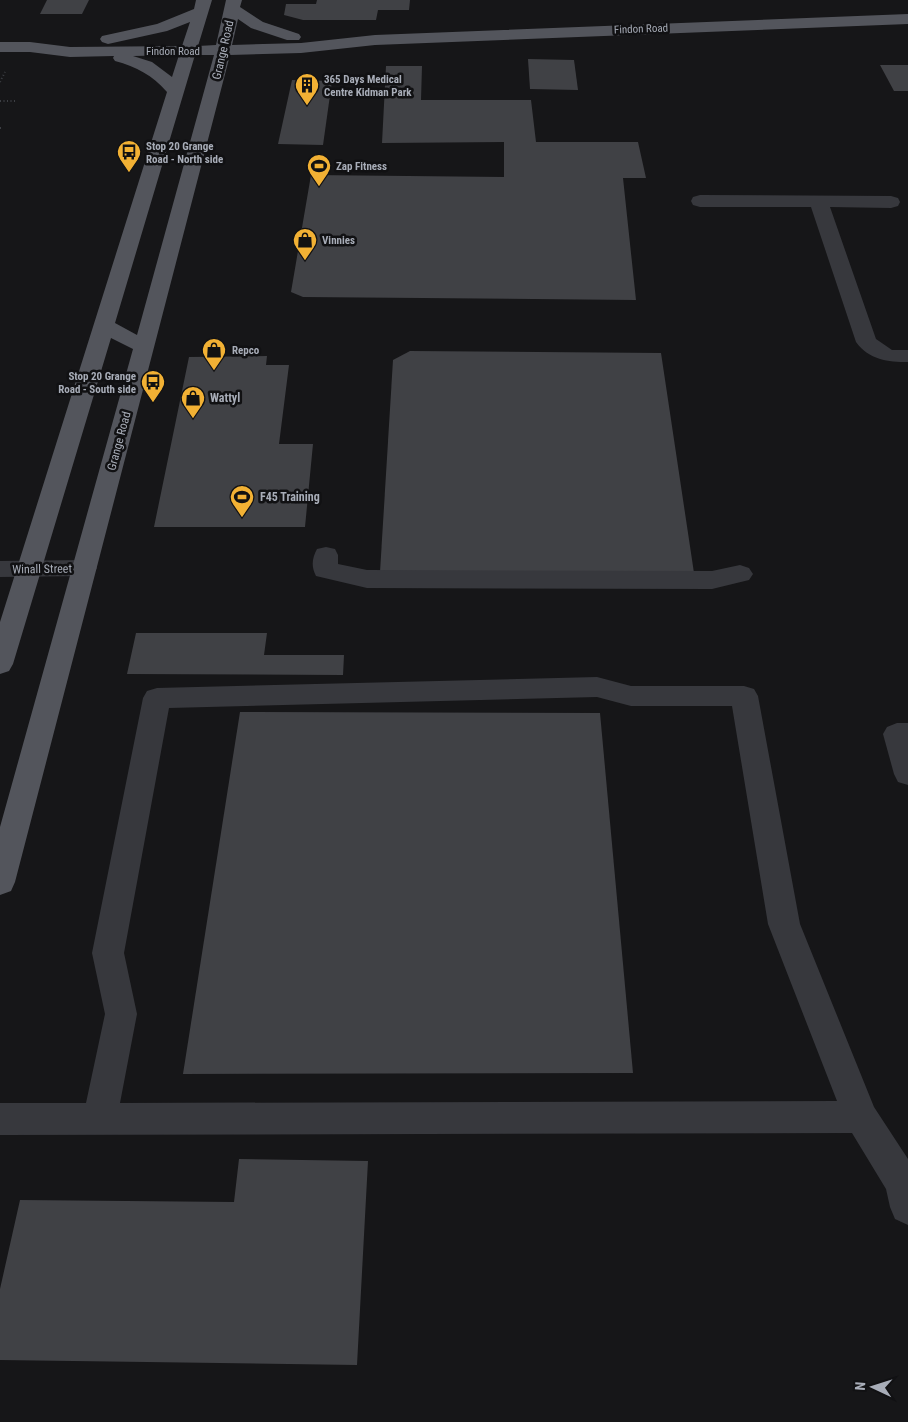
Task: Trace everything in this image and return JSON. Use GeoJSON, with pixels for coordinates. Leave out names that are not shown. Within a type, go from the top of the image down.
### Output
{"type":"FeatureCollection","features":[{"type":"Feature","properties":{"kind":"main road"},"geometry":{"type":"LineString","coordinates":[[233,4],[257,25],[297,42]]}},
{"type":"Feature","properties":{"kind":"main road","name":"Grange Road"},"geometry":{"type":"LineString","coordinates":[[0,882],[152,320],[225,44],[233,4]]}},
{"type":"Feature","properties":{"kind":"main road"},"geometry":{"type":"LineString","coordinates":[[0,664],[202,6]]}},
{"type":"Feature","properties":{"kind":"main road"},"geometry":{"type":"LineString","coordinates":[[91,46],[160,28],[202,6]]}},
{"type":"Feature","properties":{"kind":"main road","name":"Findon Road"},"geometry":{"type":"LineString","coordinates":[[0,47],[190,45],[375,40],[908,19]]}},
{"type":"Feature","properties":{"kind":"main road"},"geometry":{"type":"LineString","coordinates":[[216,78],[251,60],[297,42]]}},
{"type":"Feature","properties":{"kind":"main road"},"geometry":{"type":"LineString","coordinates":[[91,46],[150,66],[162,75],[177,92]]}},
{"type":"Feature","properties":{"kind":"main road"},"geometry":{"type":"LineString","coordinates":[[104,326],[152,320]]}},
{"type":"Feature","properties":{"kind":"main road"},"geometry":{"type":"LineString","coordinates":[[104,326],[144,348]]}},
{"type":"Feature","properties":{"kind":"street"},"geometry":{"type":"LineString","coordinates":[[700,201],[891,202]]}},
{"type":"Feature","properties":{"kind":"street"},"geometry":{"type":"LineString","coordinates":[[819,202],[867,342],[887,356],[908,356]]}},
{"type":"Feature","properties":{"kind":"street"},"geometry":{"type":"LineString","coordinates":[[326,555],[325,570],[367,579],[712,580],[740,574]]}},
{"type":"Feature","properties":{"kind":"street","name":"Winall Street"},"geometry":{"type":"LineString","coordinates":[[0,569],[84,568]]}},
{"type":"Feature","properties":{"kind":"street"},"geometry":{"type":"LineString","coordinates":[[100,1119],[120,1014],[108,953],[157,698],[597,687],[631,696],[744,696],[784,924],[861,1117],[903,1182],[908,1207]]}},
{"type":"Feature","properties":{"kind":"street"},"geometry":{"type":"LineString","coordinates":[[903,734],[908,774]]}},
{"type":"Feature","properties":{"kind":"street"},"geometry":{"type":"LineString","coordinates":[[0,1119],[861,1117]]}},
{"type":"Feature","properties":{"kind":"path"},"geometry":{"type":"LineString","coordinates":[[0,101],[16,101]]}},
{"type":"Feature","properties":{"kind":"building"},"geometry":{"type":"Polygon","coordinates":[[[47,0],[89,0],[82,14],[40,14],[47,0]]]}},
{"type":"Feature","properties":{"kind":"building"},"geometry":{"type":"Polygon","coordinates":[[[317,0],[410,0],[409,10],[378,10],[376,20],[303,20],[284,15],[286,4],[316,4],[317,0]]]}},
{"type":"Feature","properties":{"kind":"building"},"geometry":{"type":"Polygon","coordinates":[[[528,59],[574,60],[578,90],[530,89],[528,59]]]}},
{"type":"Feature","properties":{"kind":"building"},"geometry":{"type":"Polygon","coordinates":[[[880,65],[908,65],[908,91],[894,91],[880,65]]]}},
{"type":"Feature","properties":{"kind":"building"},"geometry":{"type":"Polygon","coordinates":[[[386,66],[422,66],[421,100],[531,100],[536,142],[638,142],[646,178],[623,178],[636,300],[303,297],[291,292],[311,175],[504,177],[504,142],[382,143],[386,66]]]}},
{"type":"Feature","properties":{"kind":"building","name":"365 Days Medical Centre Kidman Park"},"geometry":{"type":"Polygon","coordinates":[[[292,80],[332,81],[323,145],[278,144],[292,80]]]}},
{"type":"Feature","properties":{"kind":"building"},"geometry":{"type":"Polygon","coordinates":[[[410,351],[661,353],[694,573],[380,572],[393,360],[410,351]]]}},
{"type":"Feature","properties":{"kind":"building"},"geometry":{"type":"Polygon","coordinates":[[[267,356],[266,365],[289,365],[279,444],[313,444],[305,527],[154,527],[189,357],[267,356]]]}},
{"type":"Feature","properties":{"kind":"building"},"geometry":{"type":"Polygon","coordinates":[[[136,633],[267,633],[264,655],[344,655],[343,675],[127,674],[136,633]]]}},
{"type":"Feature","properties":{"kind":"building"},"geometry":{"type":"Polygon","coordinates":[[[240,712],[600,713],[633,1073],[183,1074],[240,712]]]}},
{"type":"Feature","properties":{"kind":"building"},"geometry":{"type":"Polygon","coordinates":[[[239,1159],[368,1161],[357,1365],[0,1360],[0,1289],[20,1200],[234,1202],[239,1159]]]}},
{"type":"Feature","properties":{"kind":"place","name":"365 Days Medical Centre Kidman Park"},"geometry":{"type":"Point","coordinates":[307,106]}},
{"type":"Feature","properties":{"kind":"place","name":"Stop 20 Grange Road - North side"},"geometry":{"type":"Point","coordinates":[129,173]}},
{"type":"Feature","properties":{"kind":"place","name":"Zap Fitness"},"geometry":{"type":"Point","coordinates":[319,187]}},
{"type":"Feature","properties":{"kind":"place","name":"Vinnies"},"geometry":{"type":"Point","coordinates":[305,261]}},
{"type":"Feature","properties":{"kind":"place","name":"Repco"},"geometry":{"type":"Point","coordinates":[214,371]}},
{"type":"Feature","properties":{"kind":"place","name":"Stop 20 Grange Road - South side"},"geometry":{"type":"Point","coordinates":[153,403]}},
{"type":"Feature","properties":{"kind":"place","name":"Wattyl"},"geometry":{"type":"Point","coordinates":[193,419]}},
{"type":"Feature","properties":{"kind":"place","name":"F45 Training"},"geometry":{"type":"Point","coordinates":[242,518]}}]}
